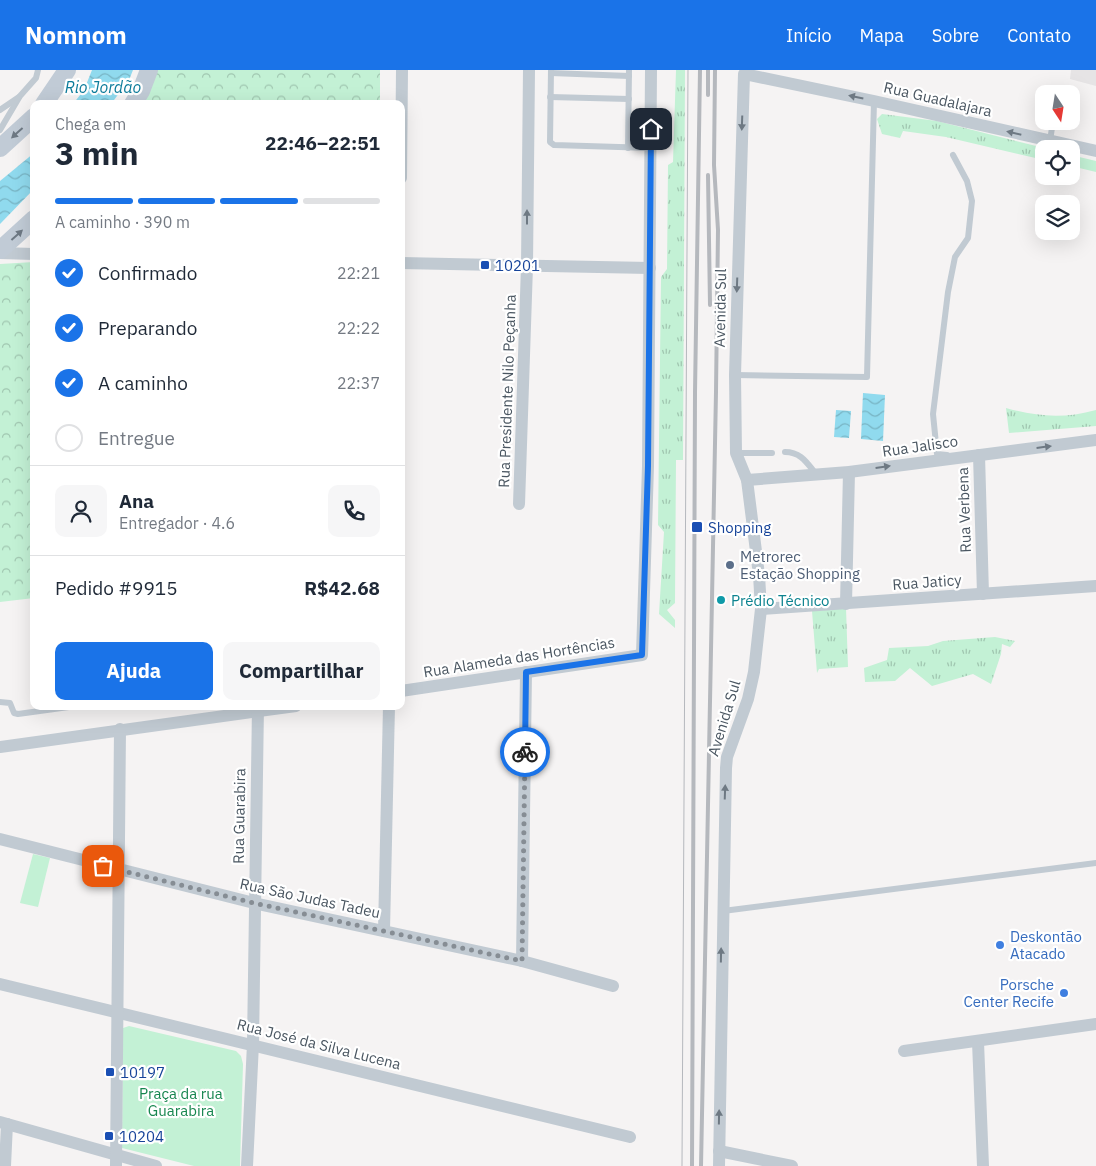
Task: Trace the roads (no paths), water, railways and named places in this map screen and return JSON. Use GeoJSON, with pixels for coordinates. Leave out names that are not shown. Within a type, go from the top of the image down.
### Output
{"type":"FeatureCollection","features":[{"type":"Feature","properties":{"kind":"main road"},"geometry":{"type":"LineString","coordinates":[[47,100],[67,70]]}},
{"type":"Feature","properties":{"kind":"main road"},"geometry":{"type":"LineString","coordinates":[[135,100],[149,70]]}},
{"type":"Feature","properties":{"kind":"main road"},"geometry":{"type":"LineString","coordinates":[[0,148],[30,121]]}},
{"type":"Feature","properties":{"kind":"main road"},"geometry":{"type":"LineString","coordinates":[[0,252],[30,223]]}},
{"type":"Feature","properties":{"kind":"street"},"geometry":{"type":"LineString","coordinates":[[402,70],[402,100]]}},
{"type":"Feature","properties":{"kind":"street","name":"Rua Presidente Nilo Peçanha"},"geometry":{"type":"LineString","coordinates":[[519,504],[527,266],[529,70]]}},
{"type":"Feature","properties":{"kind":"street"},"geometry":{"type":"LineString","coordinates":[[405,263],[650,268],[651,70]]}},
{"type":"Feature","properties":{"kind":"street","name":"Rua Guadalajara"},"geometry":{"type":"LineString","coordinates":[[744,74],[1046,140]]}},
{"type":"Feature","properties":{"kind":"street","name":"Avenida Sul"},"geometry":{"type":"LineString","coordinates":[[719,1166],[726,768],[727,757],[750,690],[761,610],[759,575],[747,480],[736,453],[735,375],[744,74]]}},
{"type":"Feature","properties":{"kind":"street","name":"Rua Guadalajara"},"geometry":{"type":"LineString","coordinates":[[1080,148],[1096,151]]}},
{"type":"Feature","properties":{"kind":"street"},"geometry":{"type":"LineString","coordinates":[[0,252],[30,254]]}},
{"type":"Feature","properties":{"kind":"street","name":"Rua Alameda das Hortências"},"geometry":{"type":"LineString","coordinates":[[405,690],[642,655],[648,466],[650,268]]}},
{"type":"Feature","properties":{"kind":"street","name":"Rua Jalisco"},"geometry":{"type":"LineString","coordinates":[[747,480],[849,472],[1096,440]]}},
{"type":"Feature","properties":{"kind":"street","name":"Rua Verbena"},"geometry":{"type":"LineString","coordinates":[[979,455],[983,594]]}},
{"type":"Feature","properties":{"kind":"street"},"geometry":{"type":"LineString","coordinates":[[846,604],[849,472]]}},
{"type":"Feature","properties":{"kind":"street","name":"Rua Jaticy"},"geometry":{"type":"LineString","coordinates":[[761,610],[1096,586]]}},
{"type":"Feature","properties":{"kind":"street"},"geometry":{"type":"LineString","coordinates":[[522,961],[526,672]]}},
{"type":"Feature","properties":{"kind":"street"},"geometry":{"type":"LineString","coordinates":[[0,747],[251,710]]}},
{"type":"Feature","properties":{"kind":"street","name":"Rua Guarabira"},"geometry":{"type":"LineString","coordinates":[[247,1166],[253,1044],[258,710]]}},
{"type":"Feature","properties":{"kind":"street"},"geometry":{"type":"LineString","coordinates":[[384,931],[389,710]]}},
{"type":"Feature","properties":{"kind":"street"},"geometry":{"type":"LineString","coordinates":[[116,1161],[120,729]]}},
{"type":"Feature","properties":{"kind":"street","name":"Rua São Judas Tadeu"},"geometry":{"type":"LineString","coordinates":[[0,839],[120,871],[254,903],[522,961],[613,986]]}},
{"type":"Feature","properties":{"kind":"street","name":"Rua José da Silva Lucena"},"geometry":{"type":"LineString","coordinates":[[0,984],[630,1137]]}},
{"type":"Feature","properties":{"kind":"street"},"geometry":{"type":"LineString","coordinates":[[904,1051],[1096,1024]]}},
{"type":"Feature","properties":{"kind":"street"},"geometry":{"type":"LineString","coordinates":[[978,1042],[983,1166]]}},
{"type":"Feature","properties":{"kind":"street"},"geometry":{"type":"LineString","coordinates":[[5,1166],[3,1123],[116,1161],[156,1166]]}},
{"type":"Feature","properties":{"kind":"street"},"geometry":{"type":"LineString","coordinates":[[719,1151],[792,1166]]}},
{"type":"Feature","properties":{"kind":"lane"},"geometry":{"type":"LineString","coordinates":[[0,130],[20,96],[36,78],[38,70]]}},
{"type":"Feature","properties":{"kind":"lane"},"geometry":{"type":"LineString","coordinates":[[628,148],[629,73],[551,72],[550,142],[554,145],[628,148],[651,148]]}},
{"type":"Feature","properties":{"kind":"lane"},"geometry":{"type":"LineString","coordinates":[[0,110],[20,96]]}},
{"type":"Feature","properties":{"kind":"lane"},"geometry":{"type":"LineString","coordinates":[[550,97],[629,99]]}},
{"type":"Feature","properties":{"kind":"lane"},"geometry":{"type":"LineString","coordinates":[[735,375],[867,378],[874,101]]}},
{"type":"Feature","properties":{"kind":"lane"},"geometry":{"type":"LineString","coordinates":[[954,155],[967,181],[972,200],[968,238],[955,257],[948,292],[933,414],[937,454],[963,456]]}},
{"type":"Feature","properties":{"kind":"lane"},"geometry":{"type":"LineString","coordinates":[[785,452],[793,452],[802,457],[816,474]]}},
{"type":"Feature","properties":{"kind":"lane"},"geometry":{"type":"LineString","coordinates":[[736,453],[772,453]]}},
{"type":"Feature","properties":{"kind":"lane"},"geometry":{"type":"LineString","coordinates":[[742,574],[759,575]]}},
{"type":"Feature","properties":{"kind":"lane"},"geometry":{"type":"LineString","coordinates":[[0,702],[12,704],[12,710],[18,714],[47,710]]}},
{"type":"Feature","properties":{"kind":"lane"},"geometry":{"type":"LineString","coordinates":[[722,911],[1096,863]]}},
{"type":"Feature","properties":{"kind":"water","name":"Rio Jordão"},"geometry":{"type":"Polygon","coordinates":[[[92,70],[133,70],[129,80],[114,100],[76,100],[84,90],[92,70]]]}},
{"type":"Feature","properties":{"kind":"water"},"geometry":{"type":"Polygon","coordinates":[[[30,156],[30,193],[0,224],[0,181],[30,156]]]}},
{"type":"Feature","properties":{"kind":"water"},"geometry":{"type":"Polygon","coordinates":[[[863,393],[885,395],[883,441],[861,439],[863,393]]]}},
{"type":"Feature","properties":{"kind":"water"},"geometry":{"type":"Polygon","coordinates":[[[836,410],[851,411],[849,438],[834,437],[836,410]]]}},
{"type":"Feature","properties":{"kind":"tram line"},"geometry":{"type":"LineString","coordinates":[[682,1166],[688,70]]}},
{"type":"Feature","properties":{"kind":"railway"},"geometry":{"type":"LineString","coordinates":[[692,1166],[695,392],[700,70]]}},
{"type":"Feature","properties":{"kind":"railway"},"geometry":{"type":"LineString","coordinates":[[708,70],[708,95]]}},
{"type":"Feature","properties":{"kind":"railway"},"geometry":{"type":"LineString","coordinates":[[701,1166],[716,392],[718,230],[714,165],[715,70]]}},
{"type":"Feature","properties":{"kind":"railway"},"geometry":{"type":"LineString","coordinates":[[708,175],[710,305]]}},
{"type":"Feature","properties":{"kind":"place","name":"10201"},"geometry":{"type":"Point","coordinates":[485,265]}},
{"type":"Feature","properties":{"kind":"place","name":"Shopping"},"geometry":{"type":"Point","coordinates":[697,527]}},
{"type":"Feature","properties":{"kind":"place","name":"Metrorec Estação Shopping"},"geometry":{"type":"Point","coordinates":[730,565]}},
{"type":"Feature","properties":{"kind":"place","name":"Prédio Técnico"},"geometry":{"type":"Point","coordinates":[721,600]}},
{"type":"Feature","properties":{"kind":"place","name":"Deskontão Atacado"},"geometry":{"type":"Point","coordinates":[1000,945]}},
{"type":"Feature","properties":{"kind":"place","name":"Porsche Center Recife"},"geometry":{"type":"Point","coordinates":[1064,993]}},
{"type":"Feature","properties":{"kind":"place","name":"10197"},"geometry":{"type":"Point","coordinates":[110,1072]}},
{"type":"Feature","properties":{"kind":"place","name":"10204"},"geometry":{"type":"Point","coordinates":[109,1136]}},
{"type":"Feature","properties":{"kind":"park label","name":"Praça da rua Guarabira"},"geometry":{"type":"Point","coordinates":[181,1102]}}]}
